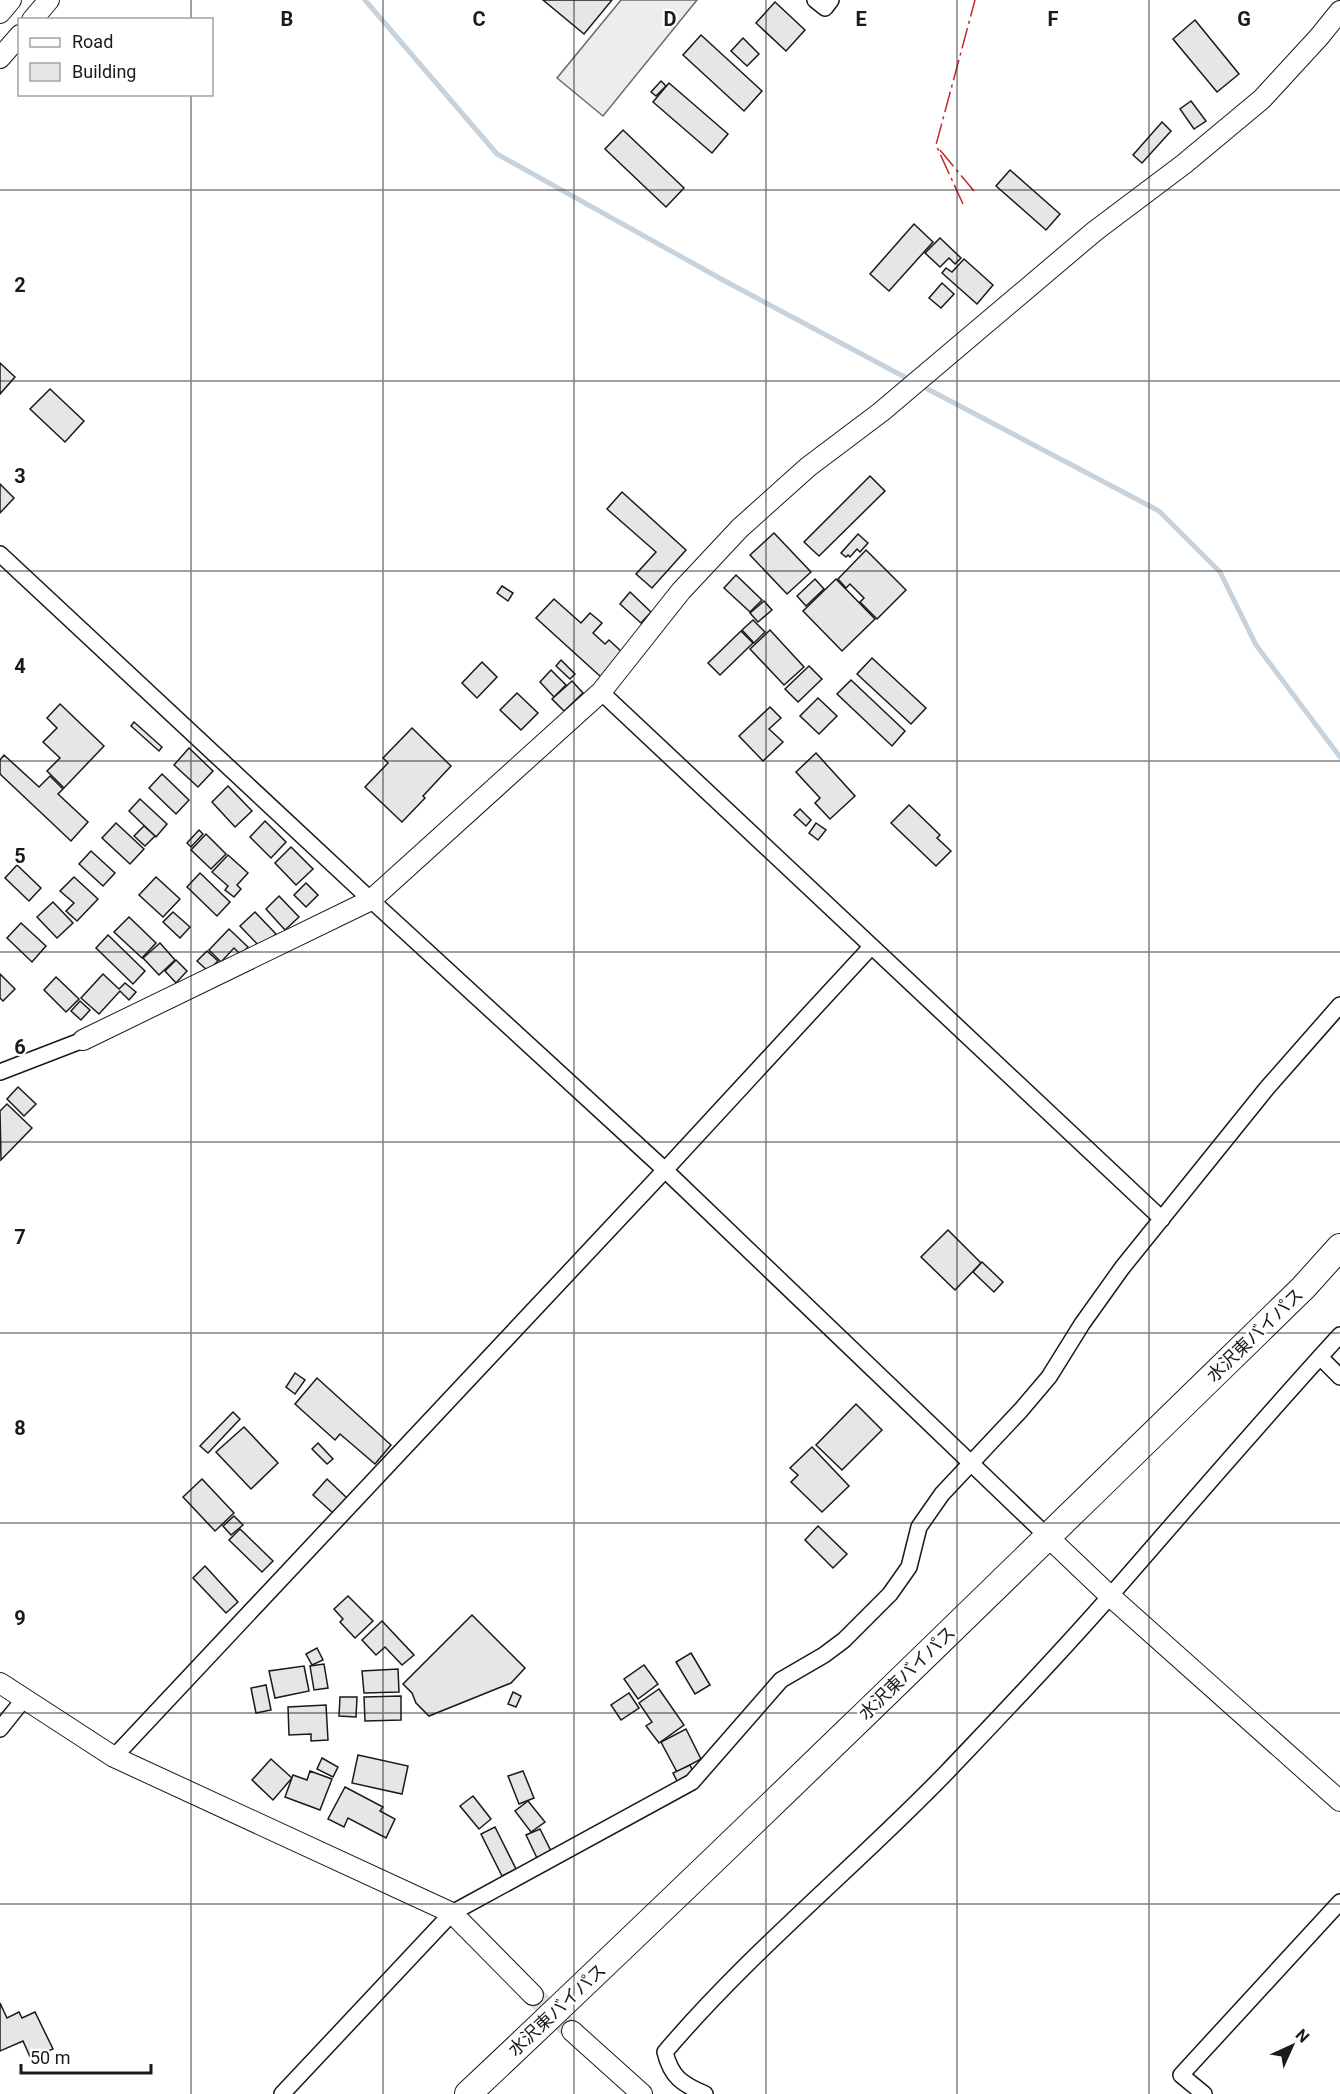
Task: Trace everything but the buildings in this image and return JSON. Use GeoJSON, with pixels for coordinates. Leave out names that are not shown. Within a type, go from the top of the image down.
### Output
{"type":"FeatureCollection","features":[{"type":"Feature","properties":{"kind":"highway","name":"水沢東バイパス"},"geometry":{"type":"LineString","coordinates":[[468,2094],[1048,1537],[1303,1288],[1340,1247]]}},
{"type":"Feature","properties":{"kind":"street"},"geometry":{"type":"LineString","coordinates":[[0,13],[11,0]]}},
{"type":"Feature","properties":{"kind":"street"},"geometry":{"type":"LineString","coordinates":[[34,18],[49,0]]}},
{"type":"Feature","properties":{"kind":"street"},"geometry":{"type":"LineString","coordinates":[[815,0],[825,8],[831,0]]}},
{"type":"Feature","properties":{"kind":"street"},"geometry":{"type":"LineString","coordinates":[[0,1072],[83,1040],[371,900],[601,692],[681,591],[740,528],[808,467],[881,412],[1095,231],[1184,164],[1262,99],[1340,11]]}},
{"type":"Feature","properties":{"kind":"street"},"geometry":{"type":"LineString","coordinates":[[0,58],[18,37]]}},
{"type":"Feature","properties":{"kind":"street"},"geometry":{"type":"LineString","coordinates":[[0,554],[665,1170],[1110,1596],[1340,1801]]}},
{"type":"Feature","properties":{"kind":"street"},"geometry":{"type":"LineString","coordinates":[[601,692],[1162,1219]]}},
{"type":"Feature","properties":{"kind":"street"},"geometry":{"type":"LineString","coordinates":[[114,1757],[871,947]]}},
{"type":"Feature","properties":{"kind":"street"},"geometry":{"type":"LineString","coordinates":[[282,2094],[452,1914],[692,1782],[781,1680],[825,1655],[844,1640],[890,1593],[909,1567],[919,1527],[942,1494],[1049,1377],[1082,1324],[1122,1268],[1267,1088],[1340,1005]]}},
{"type":"Feature","properties":{"kind":"street"},"geometry":{"type":"LineString","coordinates":[[705,2094],[682,2082],[669,2069],[665,2052],[733,1978],[908,1812],[1047,1666],[1229,1457],[1340,1335]]}},
{"type":"Feature","properties":{"kind":"street"},"geometry":{"type":"LineString","coordinates":[[1320,1357],[1340,1377]]}},
{"type":"Feature","properties":{"kind":"street"},"geometry":{"type":"LineString","coordinates":[[0,1683],[114,1757],[452,1914],[533,1995]]}},
{"type":"Feature","properties":{"kind":"street"},"geometry":{"type":"LineString","coordinates":[[0,1728],[24,1699]]}},
{"type":"Feature","properties":{"kind":"street"},"geometry":{"type":"LineString","coordinates":[[1204,2094],[1181,2075],[1340,1902]]}},
{"type":"Feature","properties":{"kind":"street"},"geometry":{"type":"LineString","coordinates":[[572,2031],[642,2094]]}},
{"type":"Feature","properties":{"kind":"shaded area"},"geometry":{"type":"Polygon","coordinates":[[[621,0],[697,0],[603,116],[557,78],[621,0]]]}},
{"type":"Feature","properties":{"kind":"waterway"},"geometry":{"type":"LineString","coordinates":[[365,0],[497,154],[723,280],[912,381]]}},
{"type":"Feature","properties":{"kind":"waterway"},"geometry":{"type":"LineString","coordinates":[[920,385],[1159,511],[1220,572],[1256,645],[1340,757]]}},
{"type":"Feature","properties":{"kind":"tunnel"},"geometry":{"type":"LineString","coordinates":[[533,1995],[572,2031]]}},
{"type":"Feature","properties":{"kind":"power"},"geometry":{"type":"LineString","coordinates":[[963,204],[936,145],[975,0]]}},
{"type":"Feature","properties":{"kind":"power"},"geometry":{"type":"LineString","coordinates":[[940,150],[974,191]]}}]}
